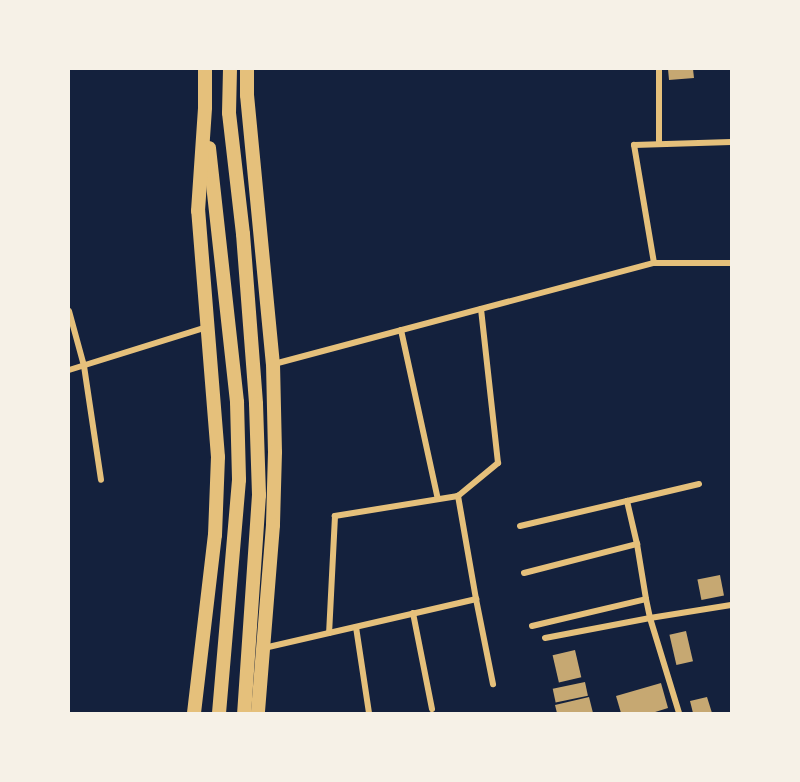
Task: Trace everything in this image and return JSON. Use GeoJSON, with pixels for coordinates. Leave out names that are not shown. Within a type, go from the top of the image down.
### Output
{"type":"FeatureCollection","features":[{"type":"Feature","properties":{"kind":"main road"},"geometry":{"type":"LineString","coordinates":[[194,713],[215,535],[218,457],[198,211],[205,107],[205,69]]}},
{"type":"Feature","properties":{"kind":"main road"},"geometry":{"type":"LineString","coordinates":[[230,69],[229,113],[243,234],[256,404],[259,495],[244,713]]}},
{"type":"Feature","properties":{"kind":"main road"},"geometry":{"type":"LineString","coordinates":[[247,69],[247,95],[273,364],[273,525],[258,713]]}},
{"type":"Feature","properties":{"kind":"main road"},"geometry":{"type":"LineString","coordinates":[[205,107],[237,402],[239,480],[219,713]]}},
{"type":"Feature","properties":{"kind":"street"},"geometry":{"type":"LineString","coordinates":[[659,69],[659,144]]}},
{"type":"Feature","properties":{"kind":"street"},"geometry":{"type":"LineString","coordinates":[[654,263],[634,145],[731,142]]}},
{"type":"Feature","properties":{"kind":"street"},"geometry":{"type":"LineString","coordinates":[[273,364],[654,263],[731,263]]}},
{"type":"Feature","properties":{"kind":"street"},"geometry":{"type":"LineString","coordinates":[[329,633],[334,516],[458,496],[498,464],[481,309]]}},
{"type":"Feature","properties":{"kind":"street"},"geometry":{"type":"LineString","coordinates":[[69,310],[84,366],[101,480]]}},
{"type":"Feature","properties":{"kind":"street"},"geometry":{"type":"LineString","coordinates":[[69,370],[207,327]]}},
{"type":"Feature","properties":{"kind":"street"},"geometry":{"type":"LineString","coordinates":[[401,330],[438,499]]}},
{"type":"Feature","properties":{"kind":"street"},"geometry":{"type":"LineString","coordinates":[[520,526],[699,484]]}},
{"type":"Feature","properties":{"kind":"street"},"geometry":{"type":"LineString","coordinates":[[458,496],[493,684]]}},
{"type":"Feature","properties":{"kind":"street"},"geometry":{"type":"LineString","coordinates":[[627,501],[650,618],[679,713]]}},
{"type":"Feature","properties":{"kind":"street"},"geometry":{"type":"LineString","coordinates":[[524,573],[637,544]]}},
{"type":"Feature","properties":{"kind":"street"},"geometry":{"type":"LineString","coordinates":[[263,648],[476,598]]}},
{"type":"Feature","properties":{"kind":"street"},"geometry":{"type":"LineString","coordinates":[[532,627],[646,599]]}},
{"type":"Feature","properties":{"kind":"street"},"geometry":{"type":"LineString","coordinates":[[545,638],[731,605]]}},
{"type":"Feature","properties":{"kind":"street"},"geometry":{"type":"LineString","coordinates":[[413,613],[432,709]]}},
{"type":"Feature","properties":{"kind":"street"},"geometry":{"type":"LineString","coordinates":[[356,627],[369,713]]}},
{"type":"Feature","properties":{"kind":"building"},"geometry":{"type":"Polygon","coordinates":[[[668,69],[693,69],[694,78],[669,80],[668,69]]]}},
{"type":"Feature","properties":{"kind":"building"},"geometry":{"type":"Polygon","coordinates":[[[720,575],[724,596],[701,600],[697,579],[720,575]]]}},
{"type":"Feature","properties":{"kind":"building"},"geometry":{"type":"Polygon","coordinates":[[[686,631],[693,661],[676,665],[669,635],[686,631]]]}},
{"type":"Feature","properties":{"kind":"building"},"geometry":{"type":"Polygon","coordinates":[[[575,650],[581,677],[559,682],[553,655],[575,650]]]}},
{"type":"Feature","properties":{"kind":"building"},"geometry":{"type":"Polygon","coordinates":[[[585,682],[588,696],[556,703],[553,689],[585,682]]]}},
{"type":"Feature","properties":{"kind":"building"},"geometry":{"type":"Polygon","coordinates":[[[661,683],[668,708],[652,713],[621,713],[616,696],[661,683]]]}},
{"type":"Feature","properties":{"kind":"building"},"geometry":{"type":"Polygon","coordinates":[[[589,697],[593,713],[557,713],[555,705],[589,697]]]}},
{"type":"Feature","properties":{"kind":"building"},"geometry":{"type":"Polygon","coordinates":[[[707,697],[712,713],[693,713],[690,701],[707,697]]]}}]}
